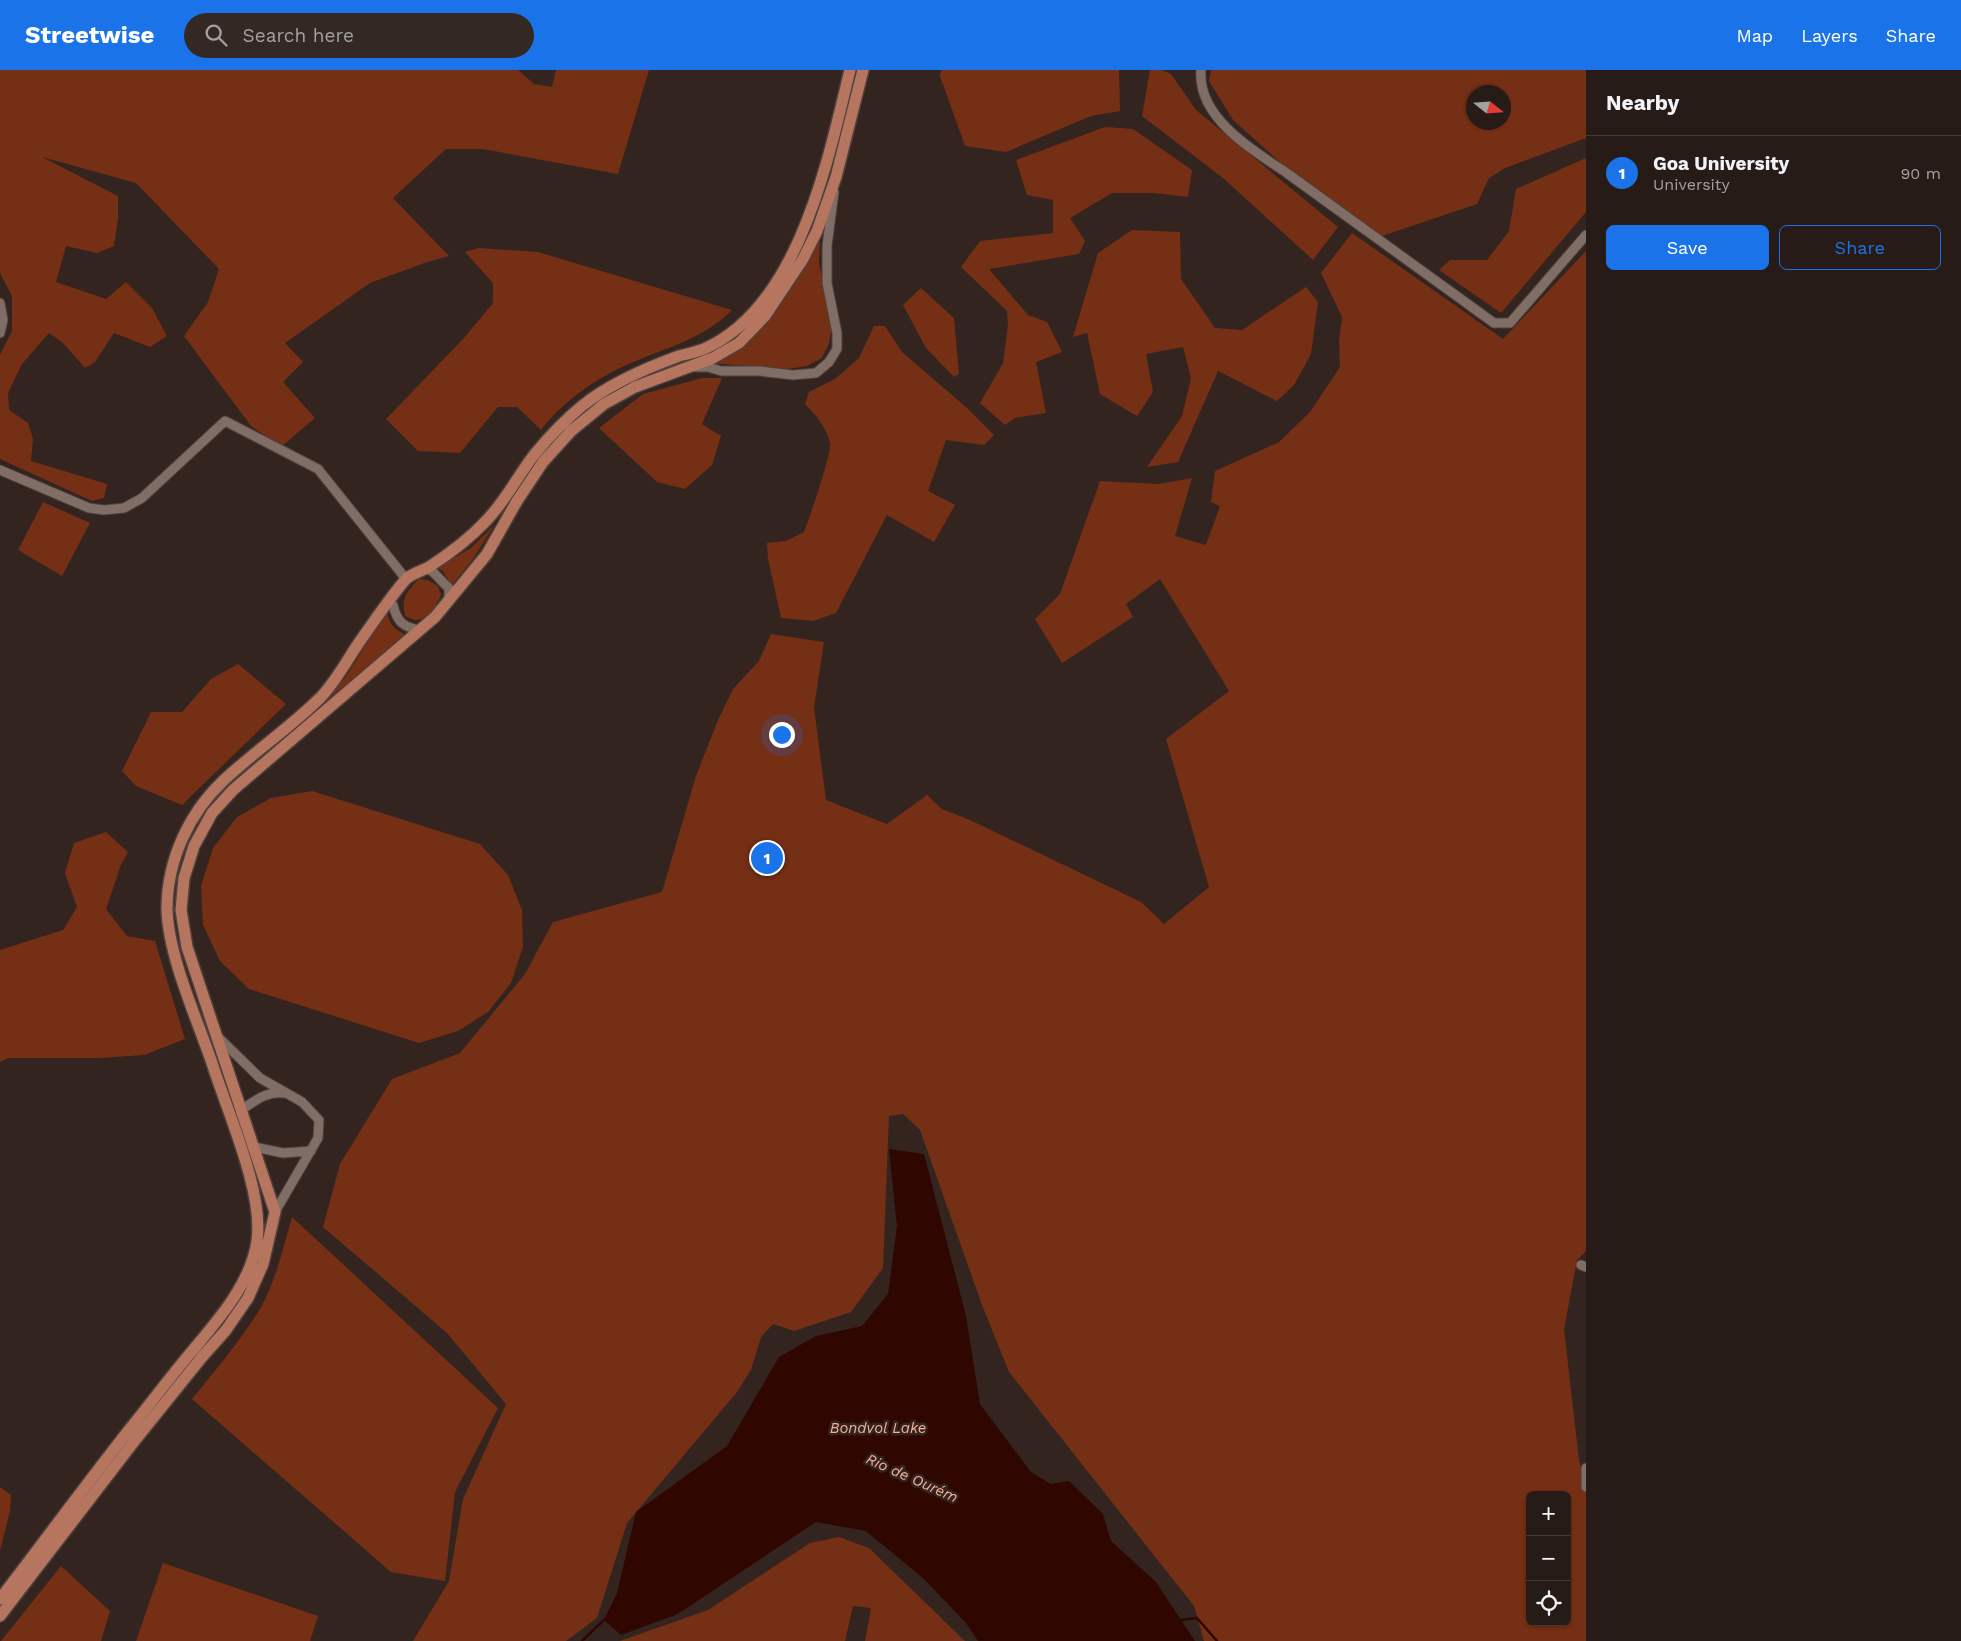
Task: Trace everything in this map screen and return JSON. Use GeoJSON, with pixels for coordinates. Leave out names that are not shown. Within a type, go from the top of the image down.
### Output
{"type":"FeatureCollection","features":[{"type":"Feature","properties":{"kind":"main road"},"geometry":{"type":"LineString","coordinates":[[190,1362],[226,1330],[248,1298],[262,1264],[275,1212],[241,1110],[174,950],[167,911],[170,876],[181,840],[201,805],[224,780],[321,696],[340,673],[366,632],[406,578],[415,572],[428,568],[461,544],[486,522],[508,494],[534,455],[563,423],[598,394],[630,377],[679,356],[704,349],[729,334],[754,311],[775,283],[806,225],[826,167],[850,70]]}},
{"type":"Feature","properties":{"kind":"main road"},"geometry":{"type":"LineString","coordinates":[[0,1599],[50,1542],[190,1362],[238,1293],[252,1260],[257,1241],[258,1216],[252,1186],[187,947],[181,910],[184,878],[194,846],[212,813],[233,790],[324,710],[420,630],[449,601],[487,554],[517,501],[543,462],[571,431],[604,404],[635,387],[713,358],[739,343],[765,316],[803,259],[817,230],[836,177],[863,70]]}},
{"type":"Feature","properties":{"kind":"main road"},"geometry":{"type":"LineString","coordinates":[[393,605],[397,590]]}},
{"type":"Feature","properties":{"kind":"main road"},"geometry":{"type":"LineString","coordinates":[[0,1616],[50,1542]]}},
{"type":"Feature","properties":{"kind":"street"},"geometry":{"type":"LineString","coordinates":[[1201,70],[1202,91],[1209,105],[1231,132],[1252,150],[1284,171],[1494,323],[1510,323],[1586,235]]}},
{"type":"Feature","properties":{"kind":"street"},"geometry":{"type":"LineString","coordinates":[[690,367],[708,367],[721,371],[793,375],[816,373],[829,362],[837,349],[837,333],[827,283],[828,246],[836,177]]}},
{"type":"Feature","properties":{"kind":"street"},"geometry":{"type":"LineString","coordinates":[[0,303],[3,320],[0,332]]}},
{"type":"Feature","properties":{"kind":"street"},"geometry":{"type":"LineString","coordinates":[[0,470],[89,508],[104,510],[124,508],[142,498],[224,421],[318,469],[406,578]]}},
{"type":"Feature","properties":{"kind":"street"},"geometry":{"type":"LineString","coordinates":[[428,568],[439,576],[448,588],[449,601]]}},
{"type":"Feature","properties":{"kind":"street"},"geometry":{"type":"LineString","coordinates":[[393,605],[398,622],[407,628],[420,630]]}},
{"type":"Feature","properties":{"kind":"street"},"geometry":{"type":"LineString","coordinates":[[213,1040],[260,1078],[302,1102],[319,1120],[318,1138],[275,1212]]}},
{"type":"Feature","properties":{"kind":"street"},"geometry":{"type":"LineString","coordinates":[[241,1110],[265,1094],[274,1092],[284,1093]]}},
{"type":"Feature","properties":{"kind":"street"},"geometry":{"type":"LineString","coordinates":[[254,1147],[283,1153],[311,1152]]}},
{"type":"Feature","properties":{"kind":"street"},"geometry":{"type":"LineString","coordinates":[[1586,1468],[1586,1487]]}},
{"type":"Feature","properties":{"kind":"shaded area"},"geometry":{"type":"Polygon","coordinates":[[[0,70],[518,70],[534,84],[552,87],[556,70],[649,70],[618,174],[483,149],[446,149],[393,198],[449,256],[370,283],[285,343],[303,362],[283,382],[315,418],[281,447],[251,426],[184,336],[208,302],[219,269],[136,183],[42,157],[118,196],[118,219],[114,246],[97,253],[66,246],[56,282],[106,299],[126,282],[152,308],[167,336],[150,347],[114,333],[95,362],[85,368],[63,343],[49,333],[22,364],[8,393],[9,410],[28,423],[33,439],[31,461],[107,484],[104,498],[92,501],[0,459],[0,355],[12,331],[12,296],[0,273],[0,70]]]}},
{"type":"Feature","properties":{"kind":"shaded area"},"geometry":{"type":"Polygon","coordinates":[[[941,70],[1119,70],[1120,111],[1091,116],[1006,152],[965,146],[940,76],[941,70]]]}},
{"type":"Feature","properties":{"kind":"shaded area"},"geometry":{"type":"Polygon","coordinates":[[[1150,70],[1162,70],[1171,74],[1196,110],[1338,227],[1313,260],[1223,178],[1142,116],[1150,70]]]}},
{"type":"Feature","properties":{"kind":"shaded area"},"geometry":{"type":"Polygon","coordinates":[[[1211,70],[1586,70],[1586,138],[1505,168],[1489,178],[1477,204],[1382,236],[1282,164],[1233,120],[1209,81],[1211,70]]]}},
{"type":"Feature","properties":{"kind":"shaded area"},"geometry":{"type":"Polygon","coordinates":[[[1105,127],[1133,129],[1192,170],[1188,197],[1154,193],[1112,193],[1070,218],[1085,241],[1079,254],[989,269],[1028,315],[1047,322],[1062,352],[1036,362],[1046,413],[1015,418],[1005,425],[980,403],[1003,363],[1008,325],[1007,311],[961,267],[980,241],[1053,233],[1053,200],[1027,195],[1016,160],[1105,127]]]}},
{"type":"Feature","properties":{"kind":"shaded area"},"geometry":{"type":"Polygon","coordinates":[[[1586,158],[1586,212],[1501,313],[1439,270],[1450,260],[1487,260],[1509,231],[1516,189],[1586,158]]]}},
{"type":"Feature","properties":{"kind":"shaded area"},"geometry":{"type":"Polygon","coordinates":[[[1132,230],[1180,232],[1181,279],[1215,328],[1242,330],[1306,287],[1318,302],[1311,354],[1294,385],[1277,401],[1218,371],[1178,462],[1147,467],[1182,416],[1191,378],[1183,347],[1146,354],[1153,392],[1137,416],[1100,394],[1087,333],[1073,337],[1098,253],[1132,230]]]}},
{"type":"Feature","properties":{"kind":"shaded area"},"geometry":{"type":"Polygon","coordinates":[[[1352,233],[1503,339],[1586,251],[1586,1251],[1577,1260],[1564,1329],[1579,1460],[1586,1492],[1586,1641],[1204,1641],[1194,1606],[1009,1372],[982,1305],[920,1130],[903,1114],[889,1116],[883,1268],[851,1312],[794,1331],[773,1324],[761,1337],[751,1370],[737,1392],[627,1523],[597,1618],[566,1641],[413,1641],[449,1581],[463,1499],[506,1404],[447,1333],[323,1227],[340,1164],[392,1079],[460,1053],[525,974],[553,922],[662,892],[696,776],[718,720],[733,689],[759,661],[771,634],[824,642],[814,708],[826,800],[887,824],[927,795],[942,809],[970,820],[1141,902],[1164,924],[1209,887],[1166,739],[1229,691],[1160,579],[1126,604],[1133,617],[1062,663],[1035,619],[1060,594],[1100,481],[1159,484],[1192,478],[1175,536],[1206,545],[1220,506],[1211,502],[1215,471],[1279,442],[1310,412],[1340,367],[1339,341],[1342,317],[1321,273],[1352,233]]]}},
{"type":"Feature","properties":{"kind":"shaded area"},"geometry":{"type":"Polygon","coordinates":[[[820,239],[819,263],[832,325],[829,343],[822,358],[807,366],[787,369],[710,363],[730,353],[747,340],[776,311],[799,277],[820,239]]]}},
{"type":"Feature","properties":{"kind":"shaded area"},"geometry":{"type":"Polygon","coordinates":[[[478,248],[538,252],[732,310],[706,330],[691,338],[629,364],[594,383],[565,404],[541,430],[517,407],[498,407],[460,453],[418,451],[386,419],[464,338],[493,303],[493,283],[465,252],[478,248]]]}},
{"type":"Feature","properties":{"kind":"shaded area"},"geometry":{"type":"Polygon","coordinates":[[[921,288],[954,318],[959,374],[954,377],[926,348],[903,305],[921,288]]]}},
{"type":"Feature","properties":{"kind":"shaded area"},"geometry":{"type":"Polygon","coordinates":[[[874,326],[885,326],[902,352],[967,408],[994,435],[984,445],[946,440],[928,491],[955,505],[934,542],[887,515],[836,613],[813,621],[781,618],[768,559],[767,543],[786,541],[804,532],[820,486],[830,449],[830,443],[823,427],[805,404],[809,392],[835,379],[859,358],[874,326]]]}},
{"type":"Feature","properties":{"kind":"shaded area"},"geometry":{"type":"Polygon","coordinates":[[[702,378],[722,378],[702,424],[721,436],[712,465],[685,489],[657,482],[599,428],[643,394],[702,378]]]}},
{"type":"Feature","properties":{"kind":"shaded area"},"geometry":{"type":"Polygon","coordinates":[[[43,502],[90,523],[62,576],[18,550],[43,502]]]}},
{"type":"Feature","properties":{"kind":"shaded area"},"geometry":{"type":"Polygon","coordinates":[[[495,524],[473,559],[451,586],[443,571],[437,568],[471,548],[495,524]]]}},
{"type":"Feature","properties":{"kind":"shaded area"},"geometry":{"type":"Polygon","coordinates":[[[419,579],[428,580],[438,586],[441,595],[428,614],[416,620],[405,616],[404,600],[419,579]]]}},
{"type":"Feature","properties":{"kind":"shaded area"},"geometry":{"type":"Polygon","coordinates":[[[387,611],[393,626],[407,636],[310,713],[345,678],[387,611]]]}},
{"type":"Feature","properties":{"kind":"shaded area"},"geometry":{"type":"Polygon","coordinates":[[[238,664],[286,704],[182,805],[136,786],[122,771],[151,712],[182,712],[211,679],[238,664]]]}},
{"type":"Feature","properties":{"kind":"shaded area"},"geometry":{"type":"Polygon","coordinates":[[[312,791],[480,844],[508,875],[522,910],[523,947],[511,983],[488,1012],[458,1031],[419,1043],[249,989],[220,961],[203,925],[201,886],[213,848],[237,817],[271,798],[312,791]]]}},
{"type":"Feature","properties":{"kind":"shaded area"},"geometry":{"type":"Polygon","coordinates":[[[106,832],[128,852],[121,865],[106,909],[127,936],[155,941],[185,1039],[144,1055],[99,1058],[8,1058],[0,1062],[0,950],[63,930],[77,907],[65,873],[74,843],[106,832]]]}},
{"type":"Feature","properties":{"kind":"shaded area"},"geometry":{"type":"Polygon","coordinates":[[[292,1217],[498,1408],[455,1492],[445,1581],[391,1572],[192,1399],[236,1344],[260,1309],[275,1276],[292,1217]]]}},
{"type":"Feature","properties":{"kind":"shaded area"},"geometry":{"type":"Polygon","coordinates":[[[0,1487],[11,1495],[10,1511],[0,1551],[0,1487]]]}},
{"type":"Feature","properties":{"kind":"shaded area"},"geometry":{"type":"Polygon","coordinates":[[[839,1537],[869,1548],[965,1641],[865,1641],[871,1608],[853,1606],[845,1641],[620,1641],[708,1610],[810,1543],[839,1537]]]}},
{"type":"Feature","properties":{"kind":"shaded area"},"geometry":{"type":"Polygon","coordinates":[[[163,1563],[318,1616],[310,1641],[136,1641],[163,1563]]]}},
{"type":"Feature","properties":{"kind":"shaded area"},"geometry":{"type":"Polygon","coordinates":[[[61,1566],[110,1611],[101,1641],[1,1641],[61,1566]]]}},
{"type":"Feature","properties":{"kind":"water","name":"Bondvol Lake"},"geometry":{"type":"Polygon","coordinates":[[[889,1149],[924,1154],[966,1316],[980,1404],[1031,1472],[1051,1484],[1069,1481],[1103,1514],[1111,1541],[1156,1582],[1195,1641],[978,1641],[966,1623],[924,1579],[866,1531],[816,1522],[678,1614],[621,1635],[604,1620],[617,1593],[636,1512],[727,1446],[779,1357],[816,1336],[862,1326],[888,1294],[897,1226],[889,1149]]]}},
{"type":"Feature","properties":{"kind":"waterway","name":"Rio de Ourém"},"geometry":{"type":"LineString","coordinates":[[582,1641],[607,1617]]}},
{"type":"Feature","properties":{"kind":"waterway","name":"Rio de Ourém"},"geometry":{"type":"LineString","coordinates":[[1181,1620],[1197,1618],[1217,1641]]}},
{"type":"Feature","properties":{"kind":"place","name":"Goa University"},"geometry":{"type":"Point","coordinates":[767,858]}}]}
